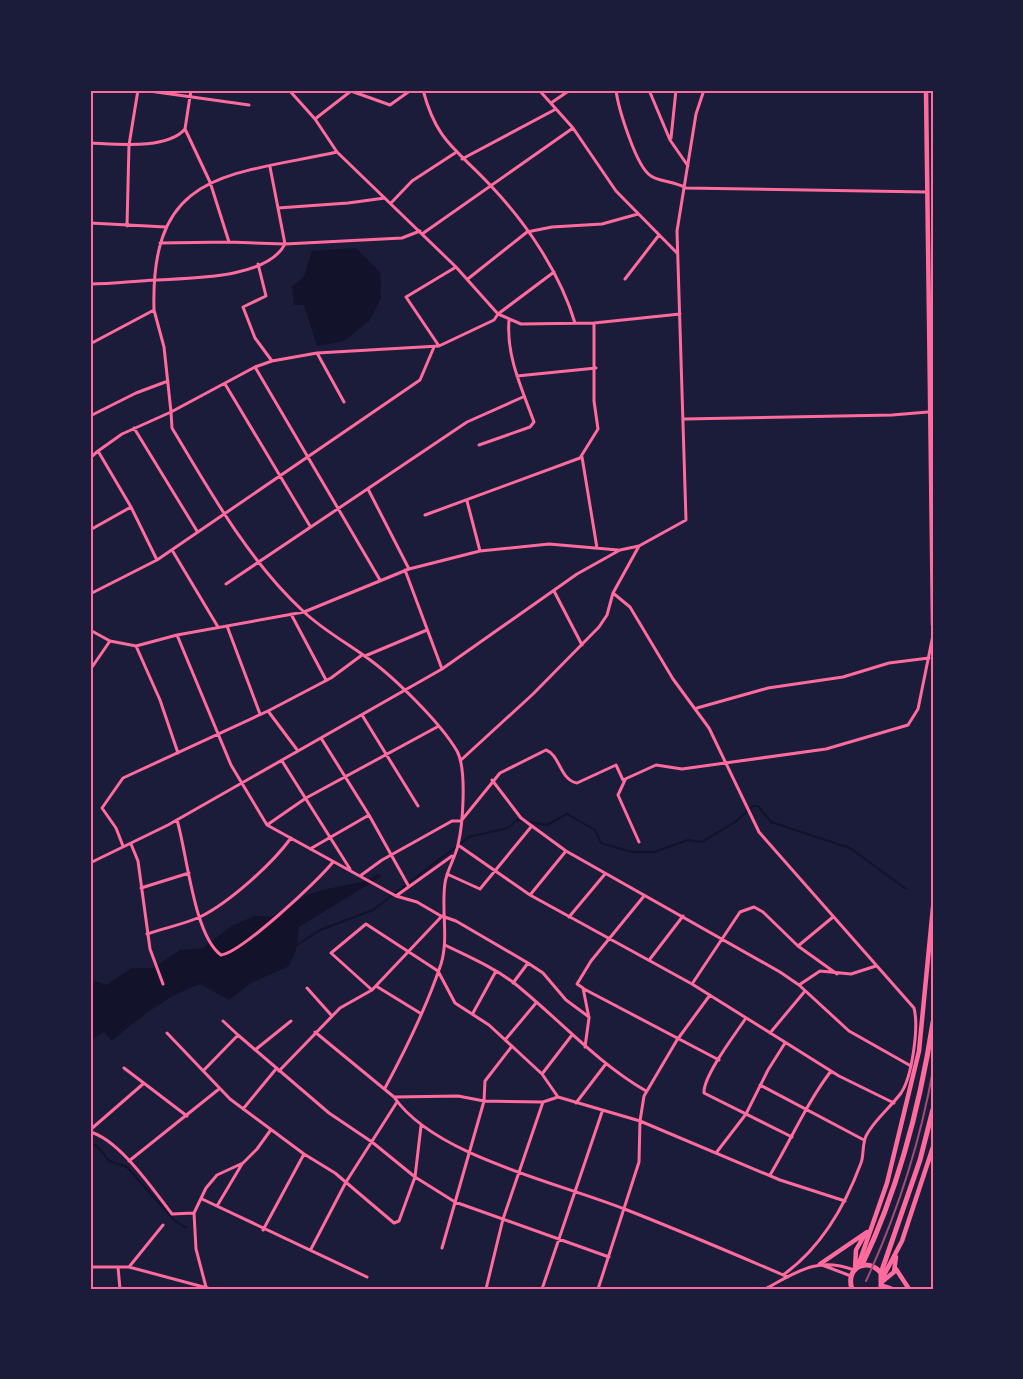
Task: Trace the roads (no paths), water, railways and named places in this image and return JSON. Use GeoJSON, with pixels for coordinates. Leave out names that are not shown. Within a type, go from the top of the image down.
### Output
{"type":"FeatureCollection","features":[{"type":"Feature","properties":{"kind":"highway"},"geometry":{"type":"LineString","coordinates":[[852,1289],[856,1269],[883,1222],[906,1147],[933,1022]]}},
{"type":"Feature","properties":{"kind":"highway"},"geometry":{"type":"LineString","coordinates":[[882,1281],[920,1160],[933,1109]]}},
{"type":"Feature","properties":{"kind":"highway"},"geometry":{"type":"LineString","coordinates":[[856,1269],[873,1266],[882,1281]]}},
{"type":"Feature","properties":{"kind":"main road"},"geometry":{"type":"LineString","coordinates":[[926,90],[928,412],[933,625]]}},
{"type":"Feature","properties":{"kind":"main road"},"geometry":{"type":"LineString","coordinates":[[856,1269],[886,1182],[919,1051],[929,967],[933,907]]}},
{"type":"Feature","properties":{"kind":"main road"},"geometry":{"type":"LineString","coordinates":[[882,1281],[911,1216],[933,1147]]}},
{"type":"Feature","properties":{"kind":"main road"},"geometry":{"type":"LineString","coordinates":[[820,1264],[872,1228]]}},
{"type":"Feature","properties":{"kind":"main road"},"geometry":{"type":"LineString","coordinates":[[856,1269],[856,1250],[867,1232]]}},
{"type":"Feature","properties":{"kind":"main road"},"geometry":{"type":"LineString","coordinates":[[895,1254],[895,1269],[909,1289]]}},
{"type":"Feature","properties":{"kind":"main road"},"geometry":{"type":"LineString","coordinates":[[882,1281],[895,1269]]}},
{"type":"Feature","properties":{"kind":"main road"},"geometry":{"type":"LineString","coordinates":[[882,1281],[892,1289]]}},
{"type":"Feature","properties":{"kind":"street"},"geometry":{"type":"LineString","coordinates":[[90,90],[100,90]]}},
{"type":"Feature","properties":{"kind":"street"},"geometry":{"type":"LineString","coordinates":[[127,226],[129,145],[140,90],[249,105]]}},
{"type":"Feature","properties":{"kind":"street"},"geometry":{"type":"LineString","coordinates":[[191,90],[185,129],[210,182],[229,242]]}},
{"type":"Feature","properties":{"kind":"street"},"geometry":{"type":"LineString","coordinates":[[290,90],[315,119],[337,152],[468,279],[498,314],[509,321],[521,324],[594,323],[680,314]]}},
{"type":"Feature","properties":{"kind":"street"},"geometry":{"type":"LineString","coordinates":[[315,119],[351,91],[390,105],[411,90]]}},
{"type":"Feature","properties":{"kind":"street"},"geometry":{"type":"LineString","coordinates":[[423,90],[432,120],[455,153],[491,186],[527,232],[554,272],[565,291],[575,323]]}},
{"type":"Feature","properties":{"kind":"street"},"geometry":{"type":"LineString","coordinates":[[539,90],[573,128],[610,184],[677,254]]}},
{"type":"Feature","properties":{"kind":"street"},"geometry":{"type":"LineString","coordinates":[[551,103],[570,90]]}},
{"type":"Feature","properties":{"kind":"street"},"geometry":{"type":"LineString","coordinates":[[616,90],[623,122],[646,172],[655,178],[674,181],[686,188],[927,192]]}},
{"type":"Feature","properties":{"kind":"street"},"geometry":{"type":"LineString","coordinates":[[649,90],[670,140],[690,167]]}},
{"type":"Feature","properties":{"kind":"street"},"geometry":{"type":"LineString","coordinates":[[670,140],[676,90]]}},
{"type":"Feature","properties":{"kind":"street"},"geometry":{"type":"LineString","coordinates":[[90,630],[110,641],[136,646],[177,635],[304,612],[407,570],[480,551],[537,544],[620,550],[639,546],[687,520],[677,254],[679,210],[690,167],[696,114],[704,90]]}},
{"type":"Feature","properties":{"kind":"street"},"geometry":{"type":"LineString","coordinates":[[461,160],[556,109]]}},
{"type":"Feature","properties":{"kind":"street"},"geometry":{"type":"LineString","coordinates":[[160,243],[285,244],[402,238],[421,232],[573,128]]}},
{"type":"Feature","properties":{"kind":"street"},"geometry":{"type":"LineString","coordinates":[[90,143],[129,145],[172,139],[185,129]]}},
{"type":"Feature","properties":{"kind":"street"},"geometry":{"type":"LineString","coordinates":[[337,152],[210,182],[183,201],[166,227],[160,243],[153,280],[154,310],[164,347],[172,428],[223,513],[258,563],[304,612],[363,655],[404,690],[437,727],[461,760],[461,821],[458,845],[447,874],[442,916],[445,945],[438,971],[421,1013],[385,1088]]}},
{"type":"Feature","properties":{"kind":"street"},"geometry":{"type":"LineString","coordinates":[[391,203],[412,181],[455,153]]}},
{"type":"Feature","properties":{"kind":"street"},"geometry":{"type":"LineString","coordinates":[[90,284],[216,277],[279,255],[285,244],[270,167]]}},
{"type":"Feature","properties":{"kind":"street"},"geometry":{"type":"LineString","coordinates":[[278,208],[386,198]]}},
{"type":"Feature","properties":{"kind":"street"},"geometry":{"type":"LineString","coordinates":[[468,279],[527,232],[552,226],[602,224],[638,213]]}},
{"type":"Feature","properties":{"kind":"street"},"geometry":{"type":"LineString","coordinates":[[90,223],[166,227]]}},
{"type":"Feature","properties":{"kind":"street"},"geometry":{"type":"LineString","coordinates":[[626,279],[659,235]]}},
{"type":"Feature","properties":{"kind":"street"},"geometry":{"type":"LineString","coordinates":[[258,264],[265,297],[243,307],[255,338],[272,361]]}},
{"type":"Feature","properties":{"kind":"street"},"geometry":{"type":"LineString","coordinates":[[439,346],[406,297],[456,267]]}},
{"type":"Feature","properties":{"kind":"street"},"geometry":{"type":"LineString","coordinates":[[90,458],[134,428],[171,412],[255,367],[272,361],[317,352],[439,346],[492,322],[498,314],[554,272]]}},
{"type":"Feature","properties":{"kind":"street"},"geometry":{"type":"LineString","coordinates":[[90,344],[154,310]]}},
{"type":"Feature","properties":{"kind":"street"},"geometry":{"type":"LineString","coordinates":[[479,445],[533,425],[508,340],[509,321]]}},
{"type":"Feature","properties":{"kind":"street"},"geometry":{"type":"LineString","coordinates":[[594,323],[596,368],[594,401],[598,429],[582,457],[597,548]]}},
{"type":"Feature","properties":{"kind":"street"},"geometry":{"type":"LineString","coordinates":[[90,594],[157,560],[420,380],[434,346]]}},
{"type":"Feature","properties":{"kind":"street"},"geometry":{"type":"LineString","coordinates":[[317,352],[344,402]]}},
{"type":"Feature","properties":{"kind":"street"},"geometry":{"type":"LineString","coordinates":[[255,367],[380,580]]}},
{"type":"Feature","properties":{"kind":"street"},"geometry":{"type":"LineString","coordinates":[[517,376],[596,368]]}},
{"type":"Feature","properties":{"kind":"street"},"geometry":{"type":"LineString","coordinates":[[90,416],[136,393],[168,381]]}},
{"type":"Feature","properties":{"kind":"street"},"geometry":{"type":"LineString","coordinates":[[225,384],[311,527]]}},
{"type":"Feature","properties":{"kind":"street"},"geometry":{"type":"LineString","coordinates":[[226,584],[467,422],[523,397]]}},
{"type":"Feature","properties":{"kind":"street"},"geometry":{"type":"LineString","coordinates":[[684,419],[892,415],[928,412]]}},
{"type":"Feature","properties":{"kind":"street"},"geometry":{"type":"LineString","coordinates":[[134,428],[197,531]]}},
{"type":"Feature","properties":{"kind":"street"},"geometry":{"type":"LineString","coordinates":[[98,451],[131,507],[157,560]]}},
{"type":"Feature","properties":{"kind":"street"},"geometry":{"type":"LineString","coordinates":[[425,515],[582,457]]}},
{"type":"Feature","properties":{"kind":"street"},"geometry":{"type":"LineString","coordinates":[[368,489],[407,570],[442,669]]}},
{"type":"Feature","properties":{"kind":"street"},"geometry":{"type":"LineString","coordinates":[[467,501],[480,551]]}},
{"type":"Feature","properties":{"kind":"street"},"geometry":{"type":"LineString","coordinates":[[90,530],[131,507]]}},
{"type":"Feature","properties":{"kind":"street"},"geometry":{"type":"LineString","coordinates":[[461,760],[582,645],[607,615],[613,593],[639,546]]}},
{"type":"Feature","properties":{"kind":"street"},"geometry":{"type":"LineString","coordinates":[[172,550],[218,627]]}},
{"type":"Feature","properties":{"kind":"street"},"geometry":{"type":"LineString","coordinates":[[90,863],[177,820],[442,669],[554,591],[620,550]]}},
{"type":"Feature","properties":{"kind":"street"},"geometry":{"type":"LineString","coordinates":[[554,591],[582,645]]}},
{"type":"Feature","properties":{"kind":"street"},"geometry":{"type":"LineString","coordinates":[[613,593],[630,607],[673,679],[696,708],[726,761],[759,832],[914,1008],[916,1020],[911,1066],[905,1087],[894,1103],[872,1126],[864,1140],[863,1160],[845,1201],[808,1254],[785,1276],[765,1289]]}},
{"type":"Feature","properties":{"kind":"street"},"geometry":{"type":"LineString","coordinates":[[291,615],[326,680]]}},
{"type":"Feature","properties":{"kind":"street"},"geometry":{"type":"LineString","coordinates":[[226,626],[260,714]]}},
{"type":"Feature","properties":{"kind":"street"},"geometry":{"type":"LineString","coordinates":[[123,847],[116,828],[102,808],[123,778],[268,711],[326,680],[363,655],[427,630]]}},
{"type":"Feature","properties":{"kind":"street"},"geometry":{"type":"LineString","coordinates":[[177,635],[241,783],[267,825],[396,896],[417,902],[463,925],[528,963],[543,973],[566,1000],[589,1018]]}},
{"type":"Feature","properties":{"kind":"street"},"geometry":{"type":"LineString","coordinates":[[639,842],[618,795],[625,780],[631,775],[656,765],[682,769],[726,761],[826,749],[908,725],[918,709],[933,635]]}},
{"type":"Feature","properties":{"kind":"street"},"geometry":{"type":"LineString","coordinates":[[90,670],[110,641]]}},
{"type":"Feature","properties":{"kind":"street"},"geometry":{"type":"LineString","coordinates":[[136,646],[160,700],[178,753]]}},
{"type":"Feature","properties":{"kind":"street"},"geometry":{"type":"LineString","coordinates":[[696,708],[768,688],[843,677],[889,663],[929,658]]}},
{"type":"Feature","properties":{"kind":"street"},"geometry":{"type":"LineString","coordinates":[[268,711],[298,751]]}},
{"type":"Feature","properties":{"kind":"street"},"geometry":{"type":"LineString","coordinates":[[362,715],[418,806]]}},
{"type":"Feature","properties":{"kind":"street"},"geometry":{"type":"LineString","coordinates":[[267,825],[306,798],[347,778],[437,727]]}},
{"type":"Feature","properties":{"kind":"street"},"geometry":{"type":"LineString","coordinates":[[321,738],[369,815],[408,885]]}},
{"type":"Feature","properties":{"kind":"street"},"geometry":{"type":"LineString","coordinates":[[360,876],[452,821],[461,821],[487,791],[492,780],[513,765],[548,749],[573,783],[583,782],[616,765],[625,780]]}},
{"type":"Feature","properties":{"kind":"street"},"geometry":{"type":"LineString","coordinates":[[281,760],[351,871]]}},
{"type":"Feature","properties":{"kind":"street"},"geometry":{"type":"LineString","coordinates":[[492,780],[517,814],[531,827],[566,851],[644,897],[724,938],[799,985],[849,1031],[911,1066]]}},
{"type":"Feature","properties":{"kind":"street"},"geometry":{"type":"LineString","coordinates":[[310,849],[369,815]]}},
{"type":"Feature","properties":{"kind":"street"},"geometry":{"type":"LineString","coordinates":[[177,820],[199,918],[212,946],[219,954],[226,955],[275,917],[322,875],[333,862]]}},
{"type":"Feature","properties":{"kind":"street"},"geometry":{"type":"LineString","coordinates":[[447,874],[479,889],[531,827]]}},
{"type":"Feature","properties":{"kind":"street"},"geometry":{"type":"LineString","coordinates":[[147,934],[199,918],[215,908],[265,868],[291,838]]}},
{"type":"Feature","properties":{"kind":"street"},"geometry":{"type":"LineString","coordinates":[[131,843],[138,861],[150,949],[163,984]]}},
{"type":"Feature","properties":{"kind":"street"},"geometry":{"type":"LineString","coordinates":[[458,845],[530,895],[650,959],[831,1071],[894,1103]]}},
{"type":"Feature","properties":{"kind":"street"},"geometry":{"type":"LineString","coordinates":[[530,895],[566,851]]}},
{"type":"Feature","properties":{"kind":"street"},"geometry":{"type":"LineString","coordinates":[[396,896],[408,885],[429,874],[454,855]]}},
{"type":"Feature","properties":{"kind":"street"},"geometry":{"type":"LineString","coordinates":[[141,888],[189,873]]}},
{"type":"Feature","properties":{"kind":"street"},"geometry":{"type":"LineString","coordinates":[[569,917],[605,874]]}},
{"type":"Feature","properties":{"kind":"street"},"geometry":{"type":"LineString","coordinates":[[644,897],[610,938],[577,984],[677,1040],[719,1060]]}},
{"type":"Feature","properties":{"kind":"street"},"geometry":{"type":"LineString","coordinates":[[692,984],[740,912],[754,907],[763,912],[798,946],[837,974]]}},
{"type":"Feature","properties":{"kind":"street"},"geometry":{"type":"LineString","coordinates":[[243,1109],[277,1070],[315,1032],[332,1016],[372,990],[409,954],[442,916]]}},
{"type":"Feature","properties":{"kind":"street"},"geometry":{"type":"LineString","coordinates":[[650,959],[683,916]]}},
{"type":"Feature","properties":{"kind":"street"},"geometry":{"type":"LineString","coordinates":[[798,946],[833,917]]}},
{"type":"Feature","properties":{"kind":"street"},"geometry":{"type":"LineString","coordinates":[[372,990],[331,954],[334,949],[368,924],[409,954],[438,971],[456,1004],[473,1013],[512,1046],[542,1074],[558,1098]]}},
{"type":"Feature","properties":{"kind":"street"},"geometry":{"type":"LineString","coordinates":[[445,945],[496,971],[513,983],[605,1065],[646,1091]]}},
{"type":"Feature","properties":{"kind":"street"},"geometry":{"type":"LineString","coordinates":[[513,983],[528,963]]}},
{"type":"Feature","properties":{"kind":"street"},"geometry":{"type":"LineString","coordinates":[[799,985],[816,972],[851,974],[876,966]]}},
{"type":"Feature","properties":{"kind":"street"},"geometry":{"type":"LineString","coordinates":[[473,1013],[496,971]]}},
{"type":"Feature","properties":{"kind":"street"},"geometry":{"type":"LineString","coordinates":[[376,986],[421,1013]]}},
{"type":"Feature","properties":{"kind":"street"},"geometry":{"type":"LineString","coordinates":[[307,988],[332,1016]]}},
{"type":"Feature","properties":{"kind":"street"},"geometry":{"type":"LineString","coordinates":[[583,988],[589,1018],[585,1047]]}},
{"type":"Feature","properties":{"kind":"street"},"geometry":{"type":"LineString","coordinates":[[770,1033],[805,991]]}},
{"type":"Feature","properties":{"kind":"street"},"geometry":{"type":"LineString","coordinates":[[598,1289],[639,1162],[640,1121],[646,1091],[677,1040],[711,995]]}},
{"type":"Feature","properties":{"kind":"street"},"geometry":{"type":"LineString","coordinates":[[505,1040],[536,1003]]}},
{"type":"Feature","properties":{"kind":"street"},"geometry":{"type":"LineString","coordinates":[[746,1018],[704,1086],[704,1093],[792,1137]]}},
{"type":"Feature","properties":{"kind":"street"},"geometry":{"type":"LineString","coordinates":[[223,1021],[329,1113],[372,1142],[415,1177],[455,1202],[558,1241],[609,1257]]}},
{"type":"Feature","properties":{"kind":"street"},"geometry":{"type":"LineString","coordinates":[[255,1050],[291,1021]]}},
{"type":"Feature","properties":{"kind":"street"},"geometry":{"type":"LineString","coordinates":[[315,1032],[359,1070],[385,1088],[422,1126],[468,1151],[625,1209],[785,1276],[820,1264],[833,1263],[856,1269]]}},
{"type":"Feature","properties":{"kind":"street"},"geometry":{"type":"LineString","coordinates":[[167,1033],[219,1089],[243,1109],[270,1131],[346,1182],[397,1223],[409,1200],[415,1177],[422,1126]]}},
{"type":"Feature","properties":{"kind":"street"},"geometry":{"type":"LineString","coordinates":[[203,1071],[238,1035]]}},
{"type":"Feature","properties":{"kind":"street"},"geometry":{"type":"LineString","coordinates":[[542,1074],[572,1035]]}},
{"type":"Feature","properties":{"kind":"street"},"geometry":{"type":"LineString","coordinates":[[716,1153],[746,1113],[760,1084],[785,1043]]}},
{"type":"Feature","properties":{"kind":"street"},"geometry":{"type":"LineString","coordinates":[[442,1248],[484,1101],[484,1082],[512,1046]]}},
{"type":"Feature","properties":{"kind":"street"},"geometry":{"type":"LineString","coordinates":[[576,1103],[605,1065]]}},
{"type":"Feature","properties":{"kind":"street"},"geometry":{"type":"LineString","coordinates":[[124,1068],[187,1116]]}},
{"type":"Feature","properties":{"kind":"street"},"geometry":{"type":"LineString","coordinates":[[770,1176],[805,1108],[831,1071]]}},
{"type":"Feature","properties":{"kind":"street"},"geometry":{"type":"LineString","coordinates":[[143,1084],[90,1131],[129,1161],[172,1214],[194,1213]]}},
{"type":"Feature","properties":{"kind":"street"},"geometry":{"type":"LineString","coordinates":[[760,1084],[864,1140]]}},
{"type":"Feature","properties":{"kind":"street"},"geometry":{"type":"LineString","coordinates":[[129,1161],[219,1089]]}},
{"type":"Feature","properties":{"kind":"street"},"geometry":{"type":"LineString","coordinates":[[394,1097],[458,1096],[484,1101],[543,1102],[558,1098],[640,1121],[770,1176],[845,1201]]}},
{"type":"Feature","properties":{"kind":"street"},"geometry":{"type":"LineString","coordinates":[[311,1249],[346,1182],[398,1102]]}},
{"type":"Feature","properties":{"kind":"street"},"geometry":{"type":"LineString","coordinates":[[486,1289],[503,1219],[543,1102]]}},
{"type":"Feature","properties":{"kind":"street"},"geometry":{"type":"LineString","coordinates":[[542,1289],[602,1112]]}},
{"type":"Feature","properties":{"kind":"street"},"geometry":{"type":"LineString","coordinates":[[217,1206],[243,1162],[257,1149],[270,1131]]}},
{"type":"Feature","properties":{"kind":"street"},"geometry":{"type":"LineString","coordinates":[[263,1230],[304,1154]]}},
{"type":"Feature","properties":{"kind":"street"},"geometry":{"type":"LineString","coordinates":[[206,1287],[196,1249],[194,1213],[206,1188],[217,1174],[243,1162]]}},
{"type":"Feature","properties":{"kind":"street"},"geometry":{"type":"LineString","coordinates":[[202,1199],[263,1230],[311,1249],[367,1277]]}},
{"type":"Feature","properties":{"kind":"street"},"geometry":{"type":"LineString","coordinates":[[129,1267],[163,1224]]}},
{"type":"Feature","properties":{"kind":"street"},"geometry":{"type":"LineString","coordinates":[[820,1264],[856,1269]]}},
{"type":"Feature","properties":{"kind":"street"},"geometry":{"type":"LineString","coordinates":[[90,1267],[129,1267],[211,1289]]}},
{"type":"Feature","properties":{"kind":"street"},"geometry":{"type":"LineString","coordinates":[[118,1268],[120,1289]]}},
{"type":"Feature","properties":{"kind":"waterway"},"geometry":{"type":"LineString","coordinates":[[294,947],[320,930],[373,910],[469,837],[508,828],[517,820],[547,825],[567,814],[595,830],[601,843],[632,852],[654,852],[688,840],[702,842],[735,822],[753,806],[758,806],[771,822],[850,848],[906,889]]}},
{"type":"Feature","properties":{"kind":"waterway"},"geometry":{"type":"LineString","coordinates":[[90,1143],[97,1146],[109,1161],[127,1167],[174,1220],[186,1228]]}},
{"type":"Feature","properties":{"kind":"railway"},"geometry":{"type":"LineString","coordinates":[[866,1281],[888,1230],[906,1178],[933,1070]]}}]}
